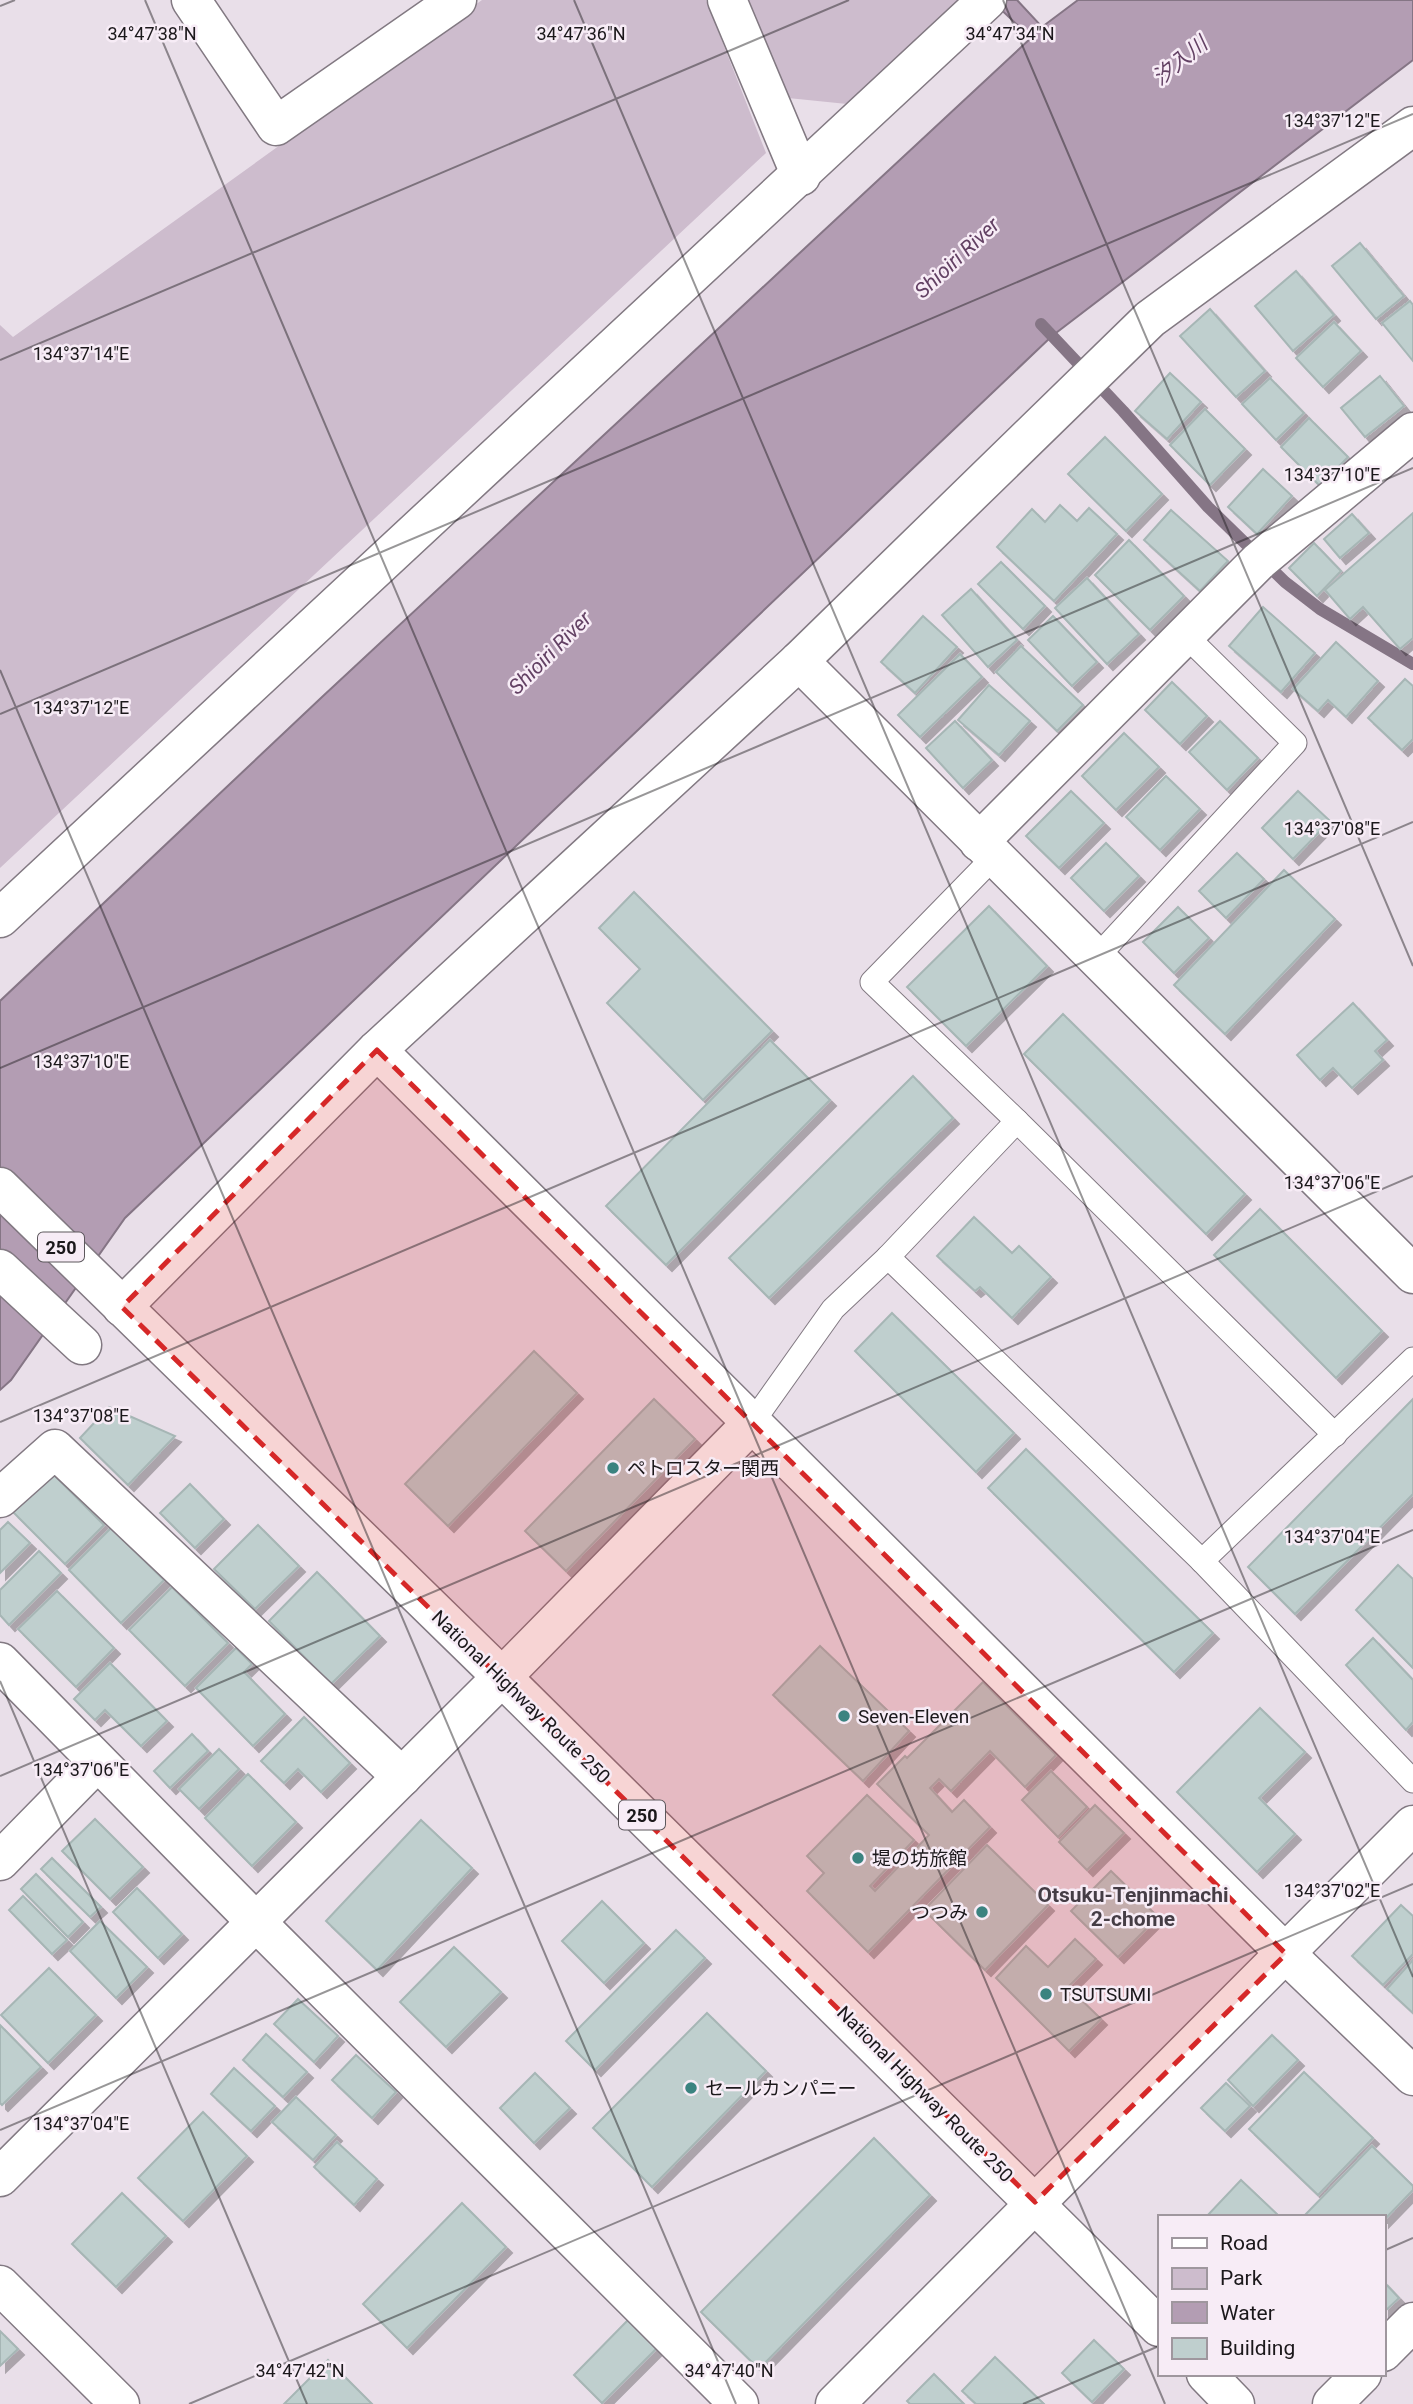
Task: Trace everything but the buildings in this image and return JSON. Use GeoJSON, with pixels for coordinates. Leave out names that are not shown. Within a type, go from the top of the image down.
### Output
{"type":"FeatureCollection","features":[{"type":"Feature","properties":{"kind":"main road"},"geometry":{"type":"LineString","coordinates":[[191,0],[276,126],[457,0]]}},
{"type":"Feature","properties":{"kind":"main road"},"geometry":{"type":"LineString","coordinates":[[727,0],[801,176]]}},
{"type":"Feature","properties":{"kind":"main road"},"geometry":{"type":"LineString","coordinates":[[0,918],[987,1]]}},
{"type":"Feature","properties":{"kind":"main road"},"geometry":{"type":"LineString","coordinates":[[122,1307],[377,1051],[799,662],[1150,319],[1413,126]]}},
{"type":"Feature","properties":{"kind":"main road"},"geometry":{"type":"LineString","coordinates":[[986,849],[1185,635],[1259,561],[1413,432]]}},
{"type":"Feature","properties":{"kind":"main road"},"geometry":{"type":"LineString","coordinates":[[799,662],[1413,1274]]}},
{"type":"Feature","properties":{"kind":"main road"},"geometry":{"type":"LineString","coordinates":[[377,1051],[1286,1954],[1413,2076]]}},
{"type":"Feature","properties":{"kind":"main road","name":"National Highway Route 250"},"geometry":{"type":"LineString","coordinates":[[0,1187],[502,1677],[1035,2202],[1158,2327]]}},
{"type":"Feature","properties":{"kind":"main road"},"geometry":{"type":"LineString","coordinates":[[0,1269],[82,1345]]}},
{"type":"Feature","properties":{"kind":"main road"},"geometry":{"type":"LineString","coordinates":[[0,2177],[502,1677],[752,1423]]}},
{"type":"Feature","properties":{"kind":"main road"},"geometry":{"type":"LineString","coordinates":[[0,1498],[55,1448],[402,1777]]}},
{"type":"Feature","properties":{"kind":"main road"},"geometry":{"type":"LineString","coordinates":[[0,1662],[739,2404]]}},
{"type":"Feature","properties":{"kind":"main road"},"geometry":{"type":"LineString","coordinates":[[0,1861],[97,1762]]}},
{"type":"Feature","properties":{"kind":"main road"},"geometry":{"type":"LineString","coordinates":[[835,2404],[1413,1825]]}},
{"type":"Feature","properties":{"kind":"main road"},"geometry":{"type":"LineString","coordinates":[[0,2285],[120,2404]]}},
{"type":"Feature","properties":{"kind":"main road"},"geometry":{"type":"LineString","coordinates":[[1385,2350],[1413,2322]]}},
{"type":"Feature","properties":{"kind":"main road"},"geometry":{"type":"LineString","coordinates":[[1208,2376],[1235,2404]]}},
{"type":"Feature","properties":{"kind":"main road"},"geometry":{"type":"LineString","coordinates":[[1332,2404],[1360,2376]]}},
{"type":"Feature","properties":{"kind":"lane"},"geometry":{"type":"LineString","coordinates":[[1096,958],[1295,743],[1185,635]]}},
{"type":"Feature","properties":{"kind":"lane"},"geometry":{"type":"LineString","coordinates":[[986,849],[872,982],[1335,1435]]}},
{"type":"Feature","properties":{"kind":"lane"},"geometry":{"type":"LineString","coordinates":[[752,1423],[833,1309],[888,1257],[1017,1121]]}},
{"type":"Feature","properties":{"kind":"lane"},"geometry":{"type":"LineString","coordinates":[[888,1257],[1202,1561],[1413,1781]]}},
{"type":"Feature","properties":{"kind":"lane"},"geometry":{"type":"LineString","coordinates":[[1202,1561],[1413,1359]]}},
{"type":"Feature","properties":{"kind":"highlighted area"},"geometry":{"type":"Polygon","coordinates":[[[377,1050],[1286,1954],[1035,2202],[122,1307],[377,1050]]]}},
{"type":"Feature","properties":{"kind":"green space"},"geometry":{"type":"Polygon","coordinates":[[[482,0],[706,0],[766,153],[0,868],[0,325],[13,337],[482,0]]]}},
{"type":"Feature","properties":{"kind":"green space"},"geometry":{"type":"Polygon","coordinates":[[[747,0],[960,0],[847,104],[788,98],[747,0]]]}},
{"type":"Feature","properties":{"kind":"water"},"geometry":{"type":"Polygon","coordinates":[[[991,0],[1017,0],[1042,27],[1078,0],[1413,0],[1413,60],[1052,336],[125,1218],[11,1380],[0,1390],[0,1001],[322,697],[1031,38],[991,0]]]}},
{"type":"Feature","properties":{"kind":"waterway"},"geometry":{"type":"LineString","coordinates":[[1041,324],[1208,507],[1285,582],[1320,609],[1413,664]]}},
{"type":"Feature","properties":{"kind":"place","name":"ペトロスター関西"},"geometry":{"type":"Point","coordinates":[613,1468]}},
{"type":"Feature","properties":{"kind":"place","name":"Seven-Eleven"},"geometry":{"type":"Point","coordinates":[844,1716]}},
{"type":"Feature","properties":{"kind":"place","name":"堤の坊旅館"},"geometry":{"type":"Point","coordinates":[858,1858]}},
{"type":"Feature","properties":{"kind":"place","name":"つつみ"},"geometry":{"type":"Point","coordinates":[982,1912]}},
{"type":"Feature","properties":{"kind":"place","name":"TSUTSUMI"},"geometry":{"type":"Point","coordinates":[1046,1994]}},
{"type":"Feature","properties":{"kind":"place","name":"セールカンパニー"},"geometry":{"type":"Point","coordinates":[691,2088]}},
{"type":"Feature","properties":{"kind":"district","name":"Otsuku-Tenjinmachi 2-chome"},"geometry":{"type":"Point","coordinates":[1133,1907]}},
{"type":"Feature","properties":{"kind":"water label","name":"汐入川"},"geometry":{"type":"Point","coordinates":[1180,61]}},
{"type":"Feature","properties":{"kind":"water label","name":"Shioiri River"},"geometry":{"type":"Point","coordinates":[957,258]}},
{"type":"Feature","properties":{"kind":"water label","name":"Shioiri River"},"geometry":{"type":"Point","coordinates":[550,653]}}]}
